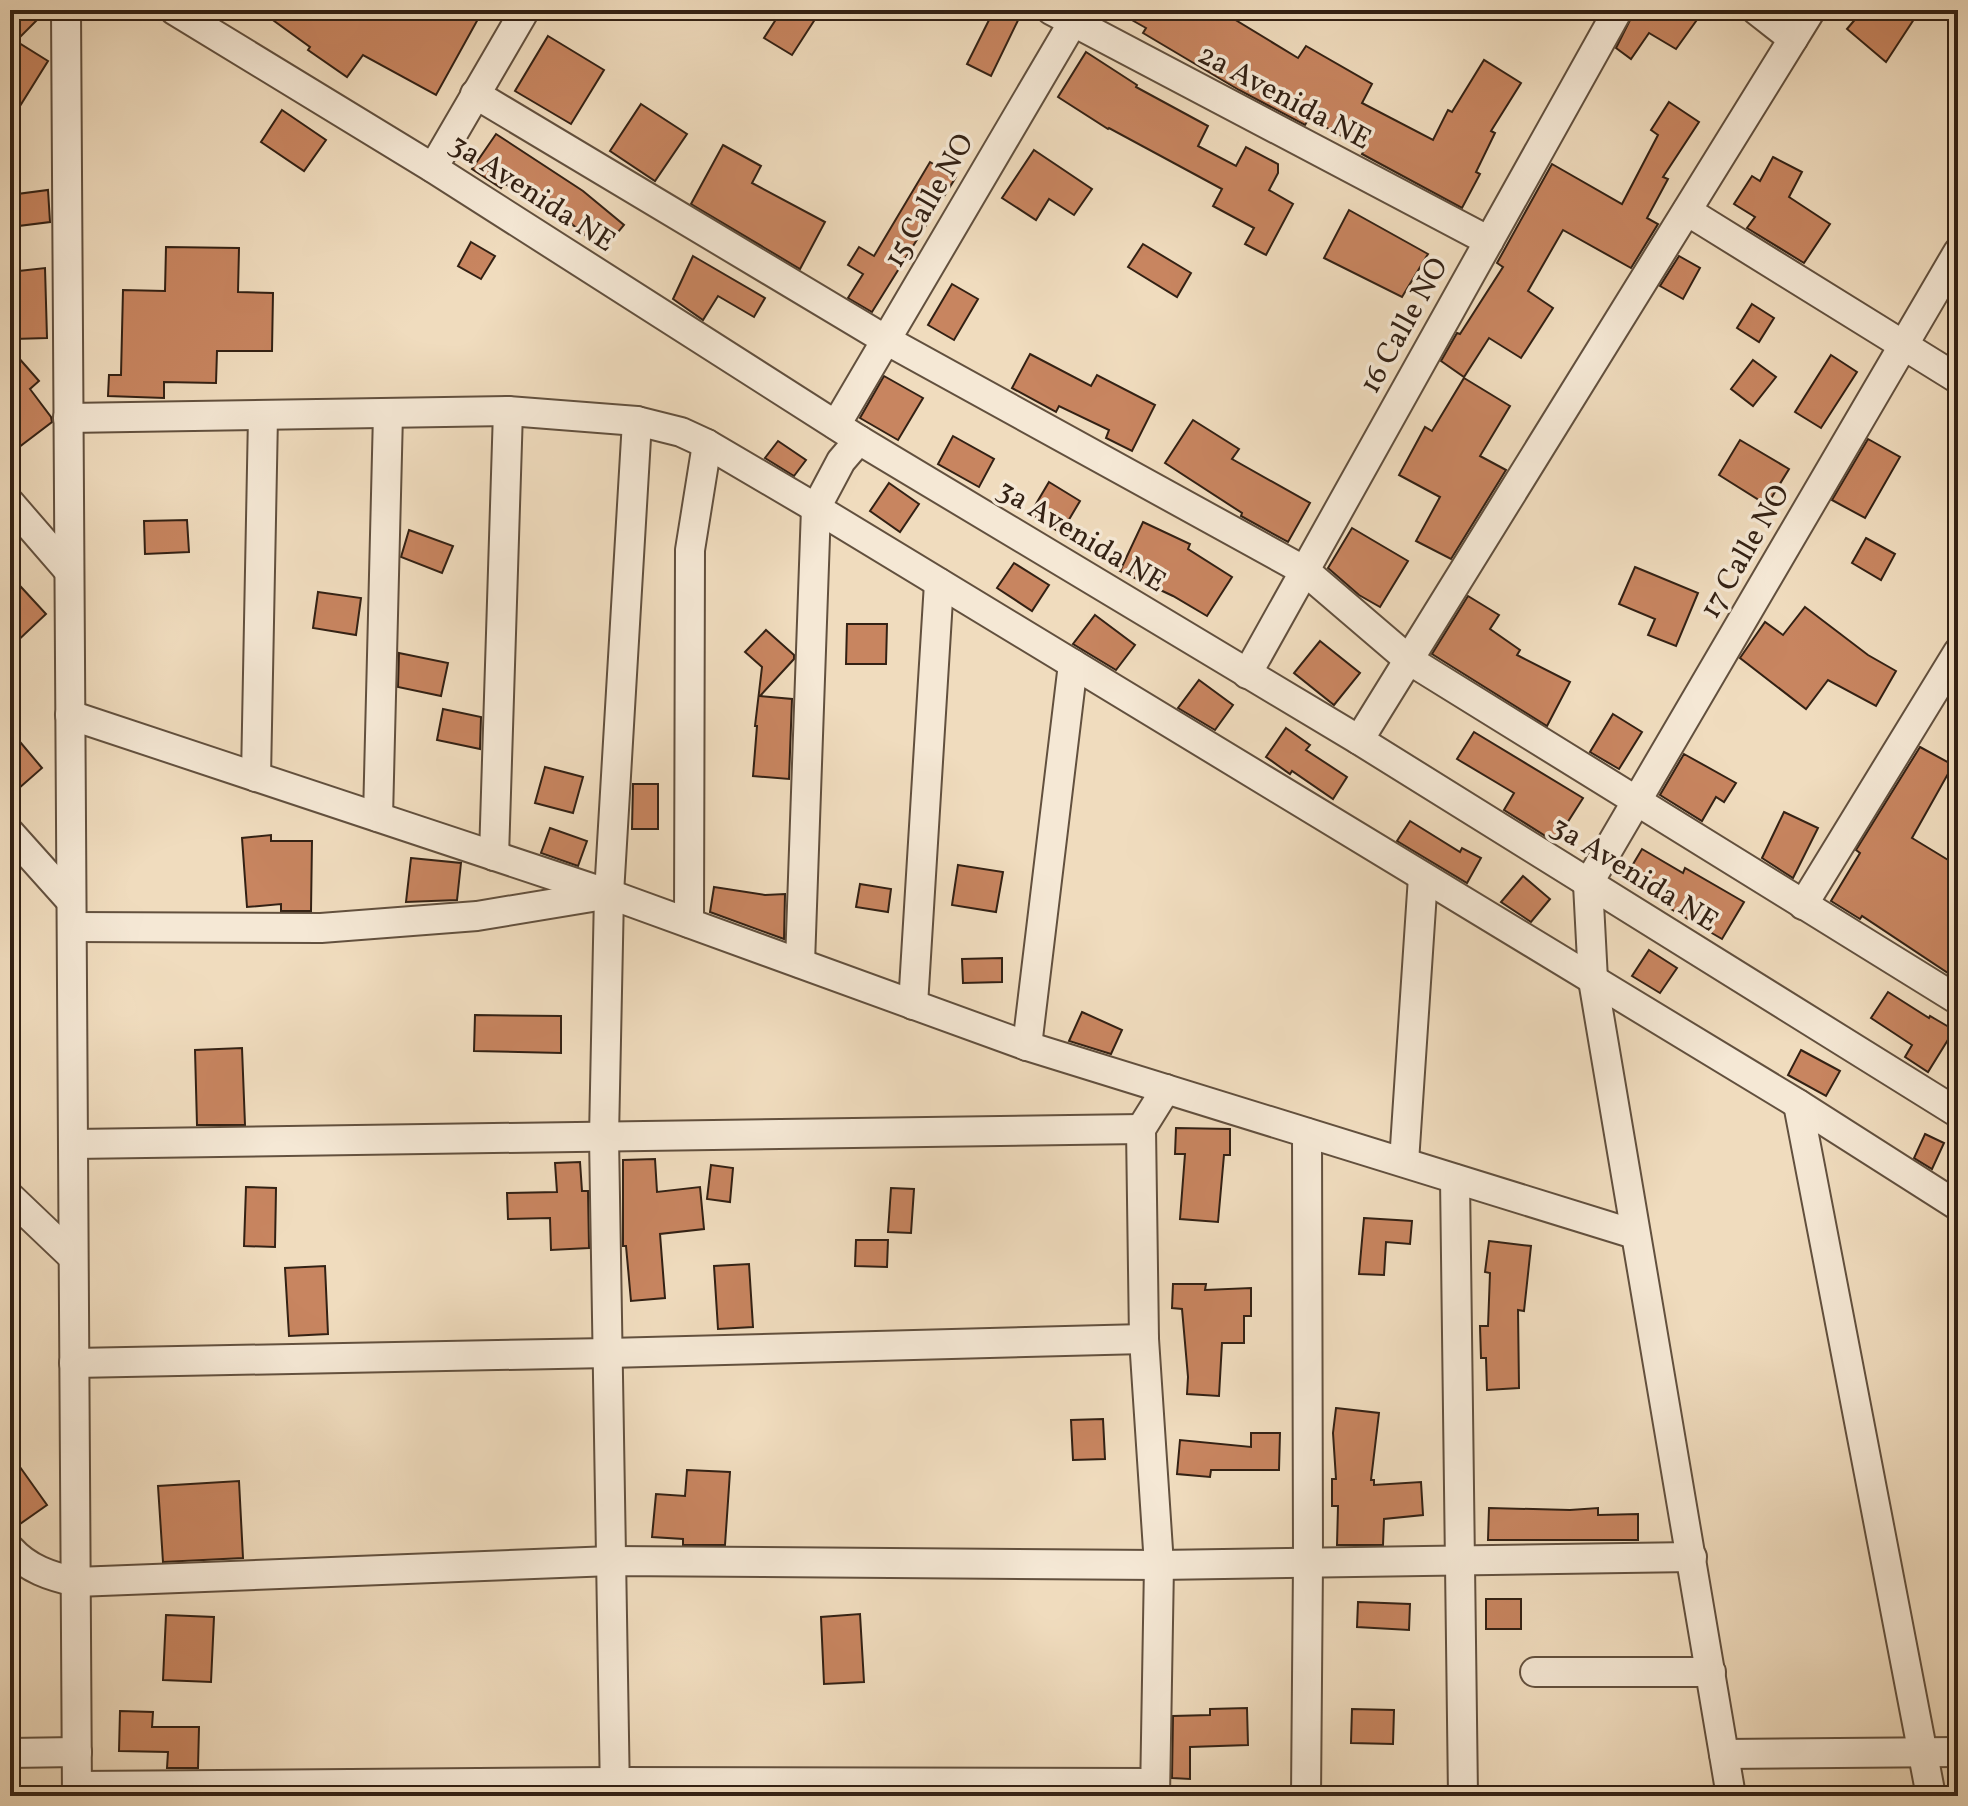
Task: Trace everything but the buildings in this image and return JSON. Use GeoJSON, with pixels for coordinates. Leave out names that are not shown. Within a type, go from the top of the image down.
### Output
{"type":"FeatureCollection","features":[{"type":"Feature","properties":{"kind":"street"},"geometry":{"type":"LineString","coordinates":[[66,10],[77,1791],[1155,1790],[1159,1565],[1144,1339],[1141,1129],[1166,1089]]}},
{"type":"Feature","properties":{"kind":"street","name":"3a Avenida NE"},"geometry":{"type":"LineString","coordinates":[[174,10],[433,168],[847,433],[1359,740],[1958,1113]]}},
{"type":"Feature","properties":{"kind":"street"},"geometry":{"type":"LineString","coordinates":[[433,168],[525,10]]}},
{"type":"Feature","properties":{"kind":"street","name":"16 Calle NO"},"geometry":{"type":"LineString","coordinates":[[1247,674],[1618,10]]}},
{"type":"Feature","properties":{"kind":"street"},"geometry":{"type":"LineString","coordinates":[[1756,10],[1793,39]]}},
{"type":"Feature","properties":{"kind":"street"},"geometry":{"type":"LineString","coordinates":[[1359,740],[1811,10]]}},
{"type":"Feature","properties":{"kind":"street","name":"2a Avenida NE"},"geometry":{"type":"LineString","coordinates":[[1068,14],[1489,241]]}},
{"type":"Feature","properties":{"kind":"street","name":"15 Calle NO"},"geometry":{"type":"LineString","coordinates":[[816,508],[841,461],[847,433],[886,340],[1068,14]]}},
{"type":"Feature","properties":{"kind":"street","name":"3a Avenida NE"},"geometry":{"type":"LineString","coordinates":[[475,94],[886,340],[1305,571],[1409,660],[1958,1000]]}},
{"type":"Feature","properties":{"kind":"street"},"geometry":{"type":"LineString","coordinates":[[1687,211],[1958,379]]}},
{"type":"Feature","properties":{"kind":"street","name":"17 Calle NO"},"geometry":{"type":"LineString","coordinates":[[1588,884],[1958,252]]}},
{"type":"Feature","properties":{"kind":"street"},"geometry":{"type":"LineString","coordinates":[[68,418],[508,411],[637,421],[681,432],[816,508],[1798,1104],[1958,1206]]}},
{"type":"Feature","properties":{"kind":"street"},"geometry":{"type":"LineString","coordinates":[[494,856],[508,411]]}},
{"type":"Feature","properties":{"kind":"street"},"geometry":{"type":"LineString","coordinates":[[378,817],[388,414]]}},
{"type":"Feature","properties":{"kind":"street"},"geometry":{"type":"LineString","coordinates":[[256,777],[263,416]]}},
{"type":"Feature","properties":{"kind":"street"},"geometry":{"type":"LineString","coordinates":[[614,1789],[604,1137],[609,894],[637,421]]}},
{"type":"Feature","properties":{"kind":"street"},"geometry":{"type":"LineString","coordinates":[[689,923],[690,550],[707,444]]}},
{"type":"Feature","properties":{"kind":"street"},"geometry":{"type":"LineString","coordinates":[[10,503],[69,571]]}},
{"type":"Feature","properties":{"kind":"street"},"geometry":{"type":"LineString","coordinates":[[800,963],[816,508]]}},
{"type":"Feature","properties":{"kind":"street"},"geometry":{"type":"LineString","coordinates":[[913,1005],[939,583]]}},
{"type":"Feature","properties":{"kind":"street"},"geometry":{"type":"LineString","coordinates":[[1803,905],[1958,652]]}},
{"type":"Feature","properties":{"kind":"street"},"geometry":{"type":"LineString","coordinates":[[1027,1046],[1073,664]]}},
{"type":"Feature","properties":{"kind":"street"},"geometry":{"type":"LineString","coordinates":[[70,715],[609,894],[1027,1046],[1634,1234]]}},
{"type":"Feature","properties":{"kind":"street"},"geometry":{"type":"LineString","coordinates":[[10,833],[71,914],[321,928],[477,916],[609,894]]}},
{"type":"Feature","properties":{"kind":"street"},"geometry":{"type":"LineString","coordinates":[[1404,1162],[1423,877]]}},
{"type":"Feature","properties":{"kind":"street"},"geometry":{"type":"LineString","coordinates":[[1588,884],[1593,980],[1731,1796]]}},
{"type":"Feature","properties":{"kind":"street"},"geometry":{"type":"LineString","coordinates":[[1798,1104],[1931,1796]]}},
{"type":"Feature","properties":{"kind":"street"},"geometry":{"type":"LineString","coordinates":[[73,1144],[1141,1129]]}},
{"type":"Feature","properties":{"kind":"street"},"geometry":{"type":"LineString","coordinates":[[1306,1796],[1307,1133]]}},
{"type":"Feature","properties":{"kind":"street"},"geometry":{"type":"LineString","coordinates":[[1455,1179],[1463,1796]]}},
{"type":"Feature","properties":{"kind":"street"},"geometry":{"type":"LineString","coordinates":[[13,1207],[73,1257]]}},
{"type":"Feature","properties":{"kind":"street"},"geometry":{"type":"LineString","coordinates":[[74,1363],[1144,1339]]}},
{"type":"Feature","properties":{"kind":"street"},"geometry":{"type":"LineString","coordinates":[[10,1549],[20,1560],[48,1576],[76,1582],[612,1561],[1159,1565],[1692,1557]]}},
{"type":"Feature","properties":{"kind":"street"},"geometry":{"type":"LineString","coordinates":[[1535,1672],[1711,1672]]}},
{"type":"Feature","properties":{"kind":"street"},"geometry":{"type":"LineString","coordinates":[[10,1753],[77,1752]]}},
{"type":"Feature","properties":{"kind":"street"},"geometry":{"type":"LineString","coordinates":[[1724,1754],[1958,1752]]}}]}
